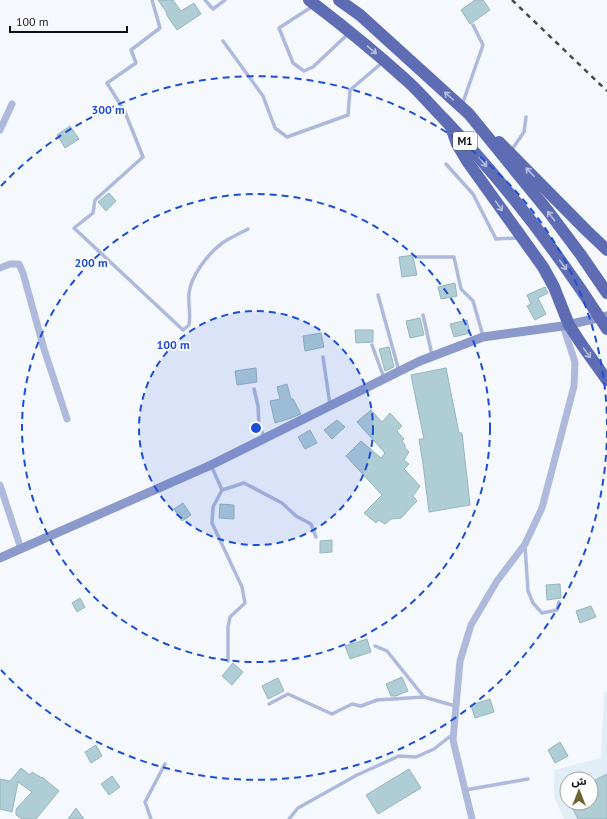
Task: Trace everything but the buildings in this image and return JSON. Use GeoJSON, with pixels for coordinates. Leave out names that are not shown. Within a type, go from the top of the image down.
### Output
{"type":"FeatureCollection","features":[{"type":"Feature","properties":{"kind":"highway","name":"M1"},"geometry":{"type":"LineString","coordinates":[[339,0],[360,14],[465,111],[548,211],[607,293]]}},
{"type":"Feature","properties":{"kind":"highway","name":"M1"},"geometry":{"type":"LineString","coordinates":[[312,3],[350,32],[406,80],[472,148],[537,229],[594,308],[607,329]]}},
{"type":"Feature","properties":{"kind":"highway"},"geometry":{"type":"LineString","coordinates":[[465,111],[510,152],[607,250]]}},
{"type":"Feature","properties":{"kind":"highway"},"geometry":{"type":"LineString","coordinates":[[450,126],[462,153],[549,277],[566,325],[607,380]]}},
{"type":"Feature","properties":{"kind":"street"},"geometry":{"type":"LineString","coordinates":[[0,130],[12,104]]}},
{"type":"Feature","properties":{"kind":"street"},"geometry":{"type":"LineString","coordinates":[[0,268],[10,264],[19,264],[44,349],[68,418]]}},
{"type":"Feature","properties":{"kind":"street"},"geometry":{"type":"LineString","coordinates":[[0,558],[211,465],[384,378],[433,356],[483,337],[566,325],[607,316]]}},
{"type":"Feature","properties":{"kind":"street"},"geometry":{"type":"LineString","coordinates":[[472,819],[453,740],[460,661],[471,625],[497,581],[525,544],[542,508],[574,386],[575,362],[566,325]]}},
{"type":"Feature","properties":{"kind":"street"},"geometry":{"type":"LineString","coordinates":[[0,485],[21,549]]}},
{"type":"Feature","properties":{"kind":"lane"},"geometry":{"type":"LineString","coordinates":[[152,0],[160,28],[131,50],[136,63],[107,83],[125,112],[143,157],[95,200],[93,212],[74,228],[183,330],[189,325],[191,314],[189,293],[194,276],[220,244],[248,229]]}},
{"type":"Feature","properties":{"kind":"lane"},"geometry":{"type":"LineString","coordinates":[[205,0],[213,9],[225,0]]}},
{"type":"Feature","properties":{"kind":"lane"},"geometry":{"type":"LineString","coordinates":[[312,3],[279,28],[293,63],[304,71],[313,67],[350,32]]}},
{"type":"Feature","properties":{"kind":"lane"},"geometry":{"type":"LineString","coordinates":[[465,111],[483,45],[473,25]]}},
{"type":"Feature","properties":{"kind":"lane"},"geometry":{"type":"LineString","coordinates":[[222,41],[263,96],[275,128],[286,137],[348,115],[350,90],[384,61]]}},
{"type":"Feature","properties":{"kind":"lane"},"geometry":{"type":"LineString","coordinates":[[510,152],[524,132],[526,117]]}},
{"type":"Feature","properties":{"kind":"lane"},"geometry":{"type":"LineString","coordinates":[[446,164],[473,194],[496,239],[521,238]]}},
{"type":"Feature","properties":{"kind":"lane"},"geometry":{"type":"LineString","coordinates":[[416,257],[454,258],[460,289],[473,301],[483,337]]}},
{"type":"Feature","properties":{"kind":"lane"},"geometry":{"type":"LineString","coordinates":[[378,295],[399,371]]}},
{"type":"Feature","properties":{"kind":"lane"},"geometry":{"type":"LineString","coordinates":[[423,315],[433,356]]}},
{"type":"Feature","properties":{"kind":"lane"},"geometry":{"type":"LineString","coordinates":[[372,345],[384,378]]}},
{"type":"Feature","properties":{"kind":"lane"},"geometry":{"type":"LineString","coordinates":[[323,357],[330,406]]}},
{"type":"Feature","properties":{"kind":"lane"},"geometry":{"type":"LineString","coordinates":[[254,389],[258,406],[259,426],[265,438]]}},
{"type":"Feature","properties":{"kind":"lane"},"geometry":{"type":"LineString","coordinates":[[211,465],[222,490]]}},
{"type":"Feature","properties":{"kind":"lane"},"geometry":{"type":"LineString","coordinates":[[228,661],[228,627],[230,617],[245,603],[242,587],[212,523],[213,507],[222,490],[244,483],[282,503],[296,516],[311,524],[316,537]]}},
{"type":"Feature","properties":{"kind":"lane"},"geometry":{"type":"LineString","coordinates":[[525,544],[528,591],[534,602],[542,613],[557,610],[559,602]]}},
{"type":"Feature","properties":{"kind":"lane"},"geometry":{"type":"LineString","coordinates":[[375,646],[387,651],[424,696]]}},
{"type":"Feature","properties":{"kind":"lane"},"geometry":{"type":"LineString","coordinates":[[269,704],[288,694],[332,714],[352,704],[361,706],[377,700],[424,696],[455,706]]}},
{"type":"Feature","properties":{"kind":"lane"},"geometry":{"type":"LineString","coordinates":[[289,819],[298,808],[356,775],[399,756],[416,758],[434,749],[453,734]]}},
{"type":"Feature","properties":{"kind":"lane"},"geometry":{"type":"LineString","coordinates":[[151,819],[145,802],[165,764]]}},
{"type":"Feature","properties":{"kind":"lane"},"geometry":{"type":"LineString","coordinates":[[465,790],[528,779]]}},
{"type":"Feature","properties":{"kind":"shaded area"},"geometry":{"type":"Polygon","coordinates":[[[604,692],[607,692],[607,819],[564,819],[560,811],[599,811],[599,771],[559,771],[559,808],[554,797],[554,770],[601,758],[604,692]]]}},
{"type":"Feature","properties":{"kind":"railway"},"geometry":{"type":"LineString","coordinates":[[512,0],[607,91]]}}]}
